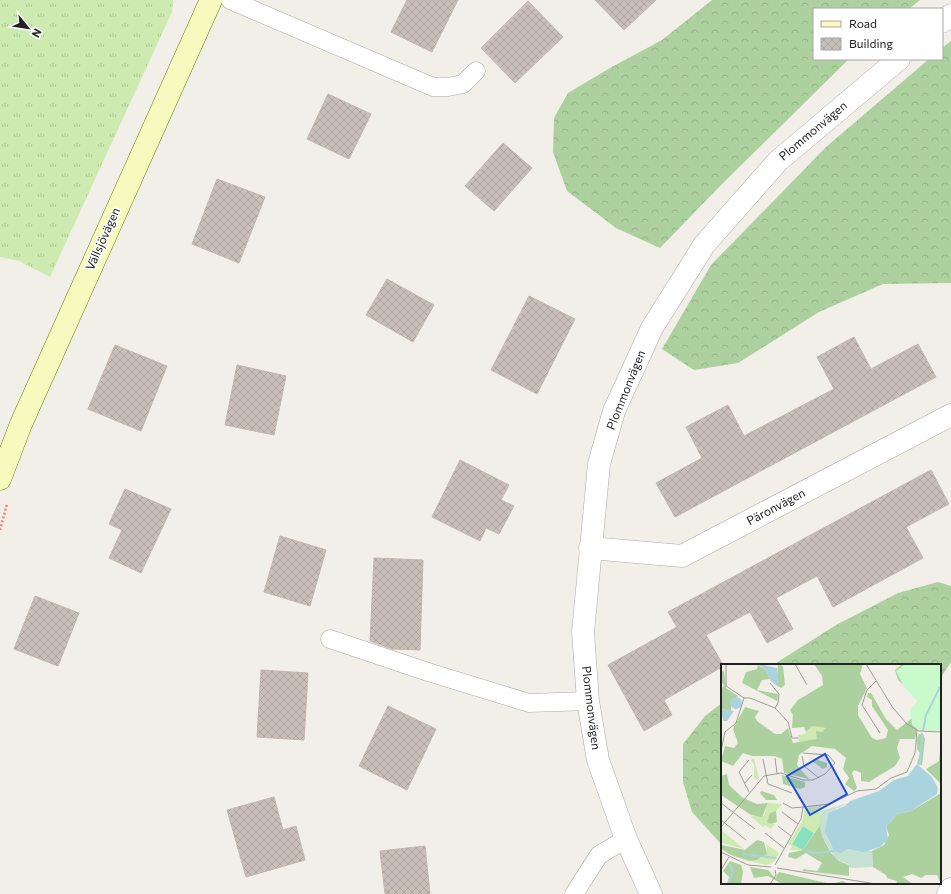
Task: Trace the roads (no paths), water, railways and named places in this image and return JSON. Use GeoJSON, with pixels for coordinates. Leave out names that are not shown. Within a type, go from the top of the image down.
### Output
{"type":"FeatureCollection","features":[{"type":"Feature","properties":{"kind":"street","name":"Vällsjövägen"},"geometry":{"type":"LineString","coordinates":[[0,479],[24,417],[211,0]]}},
{"type":"Feature","properties":{"kind":"street"},"geometry":{"type":"LineString","coordinates":[[943,21],[951,15]]}},
{"type":"Feature","properties":{"kind":"street","name":"Plommonvägen"},"geometry":{"type":"LineString","coordinates":[[651,894],[626,839],[598,760],[588,701],[583,632],[590,548],[599,464],[614,411],[652,328],[704,244],[778,161],[898,60]]}},
{"type":"Feature","properties":{"kind":"street","name":"Päronvägen"},"geometry":{"type":"LineString","coordinates":[[590,548],[682,556],[951,415]]}},
{"type":"Feature","properties":{"kind":"street"},"geometry":{"type":"LineString","coordinates":[[948,894],[951,889]]}},
{"type":"Feature","properties":{"kind":"lane"},"geometry":{"type":"LineString","coordinates":[[230,0],[433,87],[448,87],[463,84],[476,71]]}},
{"type":"Feature","properties":{"kind":"lane"},"geometry":{"type":"LineString","coordinates":[[330,639],[529,703],[588,701]]}},
{"type":"Feature","properties":{"kind":"lane"},"geometry":{"type":"LineString","coordinates":[[574,894],[599,855],[626,839]]}}]}
